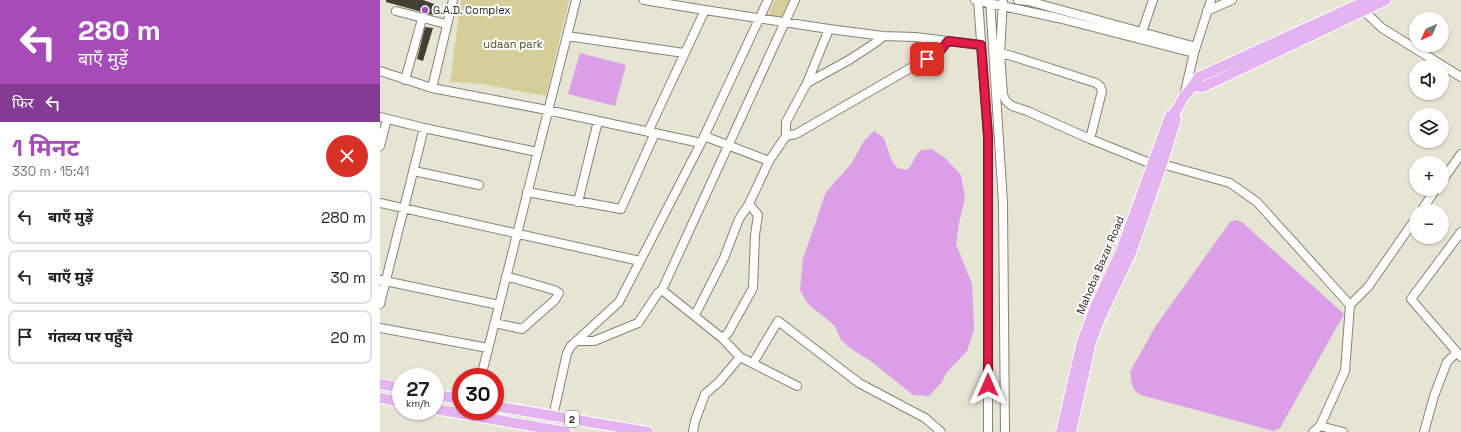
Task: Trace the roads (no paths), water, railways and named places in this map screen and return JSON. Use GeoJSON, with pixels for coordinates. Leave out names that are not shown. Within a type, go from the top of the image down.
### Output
{"type":"FeatureCollection","features":[{"type":"Feature","properties":{"kind":"main road"},"geometry":{"type":"LineString","coordinates":[[1184,98],[1195,86],[1199,77],[1368,0]]}},
{"type":"Feature","properties":{"kind":"main road"},"geometry":{"type":"LineString","coordinates":[[1195,86],[1203,87],[1386,0]]}},
{"type":"Feature","properties":{"kind":"main road","name":"Mahoba Bazar Road"},"geometry":{"type":"LineString","coordinates":[[1061,432],[1082,342],[1103,300],[1131,253],[1157,164],[1176,119],[1174,113],[1184,98]]}},
{"type":"Feature","properties":{"kind":"main road","name":"Mahoba Bazar Road"},"geometry":{"type":"LineString","coordinates":[[1071,432],[1091,342],[1103,300]]}},
{"type":"Feature","properties":{"kind":"main road"},"geometry":{"type":"LineString","coordinates":[[380,384],[392,386]]}},
{"type":"Feature","properties":{"kind":"main road"},"geometry":{"type":"LineString","coordinates":[[380,398],[392,400]]}},
{"type":"Feature","properties":{"kind":"main road","name":"2"},"geometry":{"type":"LineString","coordinates":[[504,408],[648,432]]}},
{"type":"Feature","properties":{"kind":"main road","name":"2"},"geometry":{"type":"LineString","coordinates":[[444,410],[566,432]]}},
{"type":"Feature","properties":{"kind":"street"},"geometry":{"type":"LineString","coordinates":[[432,88],[446,30],[446,24],[453,0]]}},
{"type":"Feature","properties":{"kind":"street"},"geometry":{"type":"LineString","coordinates":[[483,368],[547,110],[576,0]]}},
{"type":"Feature","properties":{"kind":"street"},"geometry":{"type":"LineString","coordinates":[[644,0],[829,29],[883,36],[915,37],[981,45]]}},
{"type":"Feature","properties":{"kind":"street"},"geometry":{"type":"LineString","coordinates":[[553,416],[567,353],[576,341],[619,302],[702,140],[768,0]]}},
{"type":"Feature","properties":{"kind":"street"},"geometry":{"type":"LineString","coordinates":[[576,341],[594,341],[638,323],[658,293],[662,290],[795,0]]}},
{"type":"Feature","properties":{"kind":"street"},"geometry":{"type":"LineString","coordinates":[[988,432],[988,136],[977,0],[1003,3],[1058,18],[1195,50]]}},
{"type":"Feature","properties":{"kind":"street"},"geometry":{"type":"LineString","coordinates":[[1018,0],[1047,3],[1195,50]]}},
{"type":"Feature","properties":{"kind":"street"},"geometry":{"type":"LineString","coordinates":[[1142,32],[1153,0]]}},
{"type":"Feature","properties":{"kind":"street","name":"Mahoba Bazar Road"},"geometry":{"type":"LineString","coordinates":[[1184,98],[1195,50],[1211,0]]}},
{"type":"Feature","properties":{"kind":"street"},"geometry":{"type":"LineString","coordinates":[[1207,11],[1232,0]]}},
{"type":"Feature","properties":{"kind":"street"},"geometry":{"type":"LineString","coordinates":[[990,2],[1003,203],[1005,432]]}},
{"type":"Feature","properties":{"kind":"street"},"geometry":{"type":"LineString","coordinates":[[1003,3],[1000,53],[1003,95],[1006,101],[1012,106],[1027,111],[1090,139],[1157,164],[1230,183],[1257,202],[1350,305]]}},
{"type":"Feature","properties":{"kind":"street"},"geometry":{"type":"LineString","coordinates":[[527,192],[621,209],[684,53],[705,10]]}},
{"type":"Feature","properties":{"kind":"street"},"geometry":{"type":"LineString","coordinates":[[1363,10],[1382,28],[1461,77]]}},
{"type":"Feature","properties":{"kind":"street"},"geometry":{"type":"LineString","coordinates":[[396,11],[422,19],[446,24]]}},
{"type":"Feature","properties":{"kind":"street"},"geometry":{"type":"LineString","coordinates":[[405,80],[422,19]]}},
{"type":"Feature","properties":{"kind":"street"},"geometry":{"type":"LineString","coordinates":[[694,315],[724,258],[739,219],[749,204],[769,162],[786,136],[786,122],[807,83],[829,29]]}},
{"type":"Feature","properties":{"kind":"street"},"geometry":{"type":"LineString","coordinates":[[567,36],[684,53]]}},
{"type":"Feature","properties":{"kind":"street"},"geometry":{"type":"LineString","coordinates":[[807,83],[849,60],[878,41],[883,36]]}},
{"type":"Feature","properties":{"kind":"street"},"geometry":{"type":"LineString","coordinates":[[786,136],[796,134],[940,51],[948,41]]}},
{"type":"Feature","properties":{"kind":"street"},"geometry":{"type":"LineString","coordinates":[[1000,53],[1096,82],[1102,91],[1090,139]]}},
{"type":"Feature","properties":{"kind":"street"},"geometry":{"type":"LineString","coordinates":[[380,72],[432,88],[728,146],[769,162]]}},
{"type":"Feature","properties":{"kind":"street"},"geometry":{"type":"LineString","coordinates":[[380,146],[384,118],[537,152]]}},
{"type":"Feature","properties":{"kind":"street"},"geometry":{"type":"LineString","coordinates":[[578,202],[598,121]]}},
{"type":"Feature","properties":{"kind":"street"},"geometry":{"type":"LineString","coordinates":[[380,304],[383,281],[404,209],[424,128]]}},
{"type":"Feature","properties":{"kind":"street"},"geometry":{"type":"LineString","coordinates":[[1449,171],[1461,154]]}},
{"type":"Feature","properties":{"kind":"street"},"geometry":{"type":"LineString","coordinates":[[414,171],[480,185]]}},
{"type":"Feature","properties":{"kind":"street"},"geometry":{"type":"LineString","coordinates":[[380,203],[640,261]]}},
{"type":"Feature","properties":{"kind":"street"},"geometry":{"type":"LineString","coordinates":[[722,338],[728,333],[753,288],[755,235],[758,215],[749,204]]}},
{"type":"Feature","properties":{"kind":"street"},"geometry":{"type":"LineString","coordinates":[[1313,432],[1320,426],[1346,371],[1350,305],[1368,287],[1409,228]]}},
{"type":"Feature","properties":{"kind":"street"},"geometry":{"type":"LineString","coordinates":[[1424,432],[1434,396],[1447,362],[1459,355],[1411,299],[1461,232]]}},
{"type":"Feature","properties":{"kind":"street"},"geometry":{"type":"LineString","coordinates":[[495,323],[522,329],[555,300],[559,293],[554,290],[506,276]]}},
{"type":"Feature","properties":{"kind":"street"},"geometry":{"type":"LineString","coordinates":[[383,281],[499,305]]}},
{"type":"Feature","properties":{"kind":"street"},"geometry":{"type":"LineString","coordinates":[[662,290],[722,338],[740,357],[797,386]]}},
{"type":"Feature","properties":{"kind":"street"},"geometry":{"type":"LineString","coordinates":[[753,363],[778,321],[859,383],[925,418],[941,432]]}},
{"type":"Feature","properties":{"kind":"street"},"geometry":{"type":"LineString","coordinates":[[380,328],[488,348]]}},
{"type":"Feature","properties":{"kind":"street"},"geometry":{"type":"LineString","coordinates":[[693,432],[695,421],[705,394],[719,382],[740,357]]}},
{"type":"Feature","properties":{"kind":"street"},"geometry":{"type":"LineString","coordinates":[[1320,426],[1343,432]]}},
{"type":"Feature","properties":{"kind":"place","name":"G.A.D. Complex"},"geometry":{"type":"Point","coordinates":[425,10]}},
{"type":"Feature","properties":{"kind":"park label","name":"udaan park"},"geometry":{"type":"Point","coordinates":[513,44]}}]}
